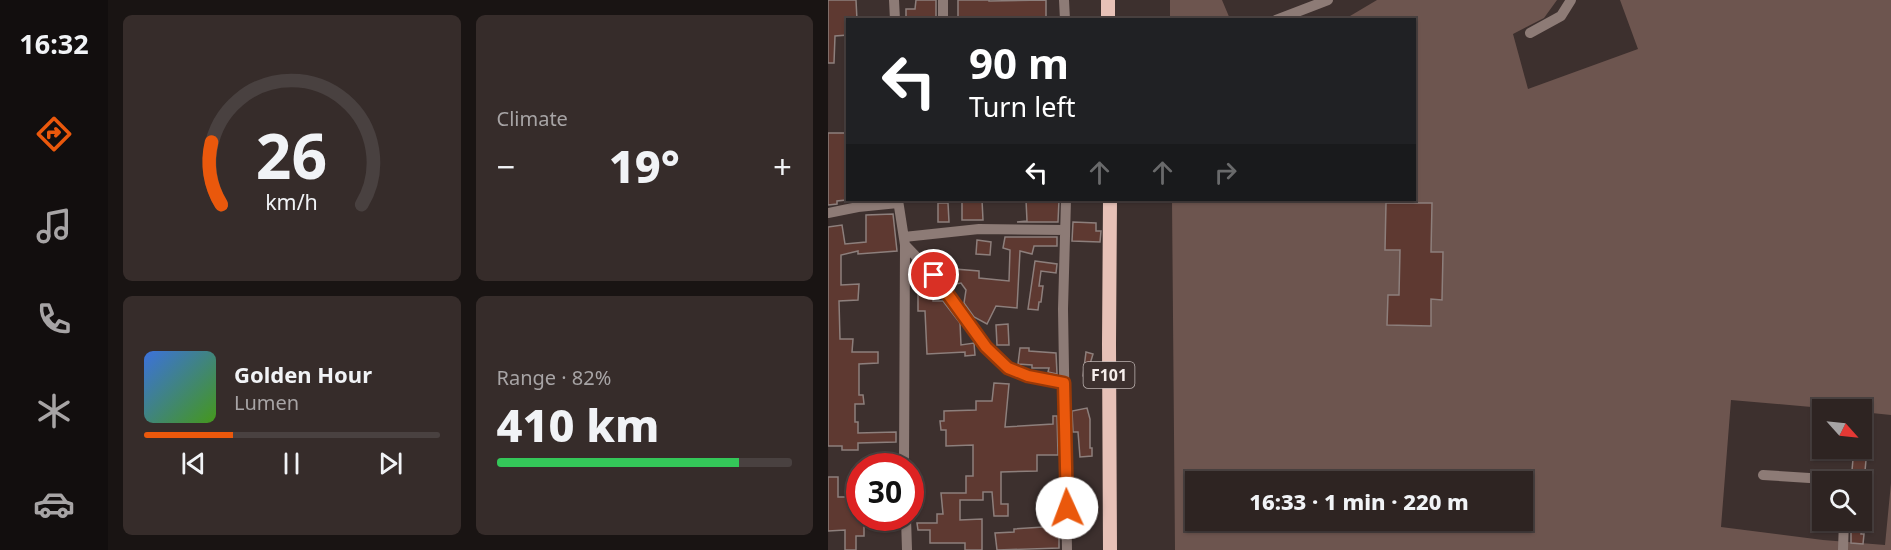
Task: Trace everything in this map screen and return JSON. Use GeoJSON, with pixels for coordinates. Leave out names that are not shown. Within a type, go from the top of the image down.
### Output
{"type":"FeatureCollection","features":[{"type":"Feature","properties":{"kind":"main road"},"geometry":{"type":"LineString","coordinates":[[1108,0],[1108,18]]}},
{"type":"Feature","properties":{"kind":"main road","name":"F101"},"geometry":{"type":"LineString","coordinates":[[1110,201],[1108,344],[1110,550]]}},
{"type":"Feature","properties":{"kind":"street"},"geometry":{"type":"LineString","coordinates":[[894,0],[895,18]]}},
{"type":"Feature","properties":{"kind":"street"},"geometry":{"type":"LineString","coordinates":[[943,0],[943,18]]}},
{"type":"Feature","properties":{"kind":"street"},"geometry":{"type":"LineString","coordinates":[[1064,0],[1065,18]]}},
{"type":"Feature","properties":{"kind":"street"},"geometry":{"type":"LineString","coordinates":[[1281,18],[1328,0]]}},
{"type":"Feature","properties":{"kind":"street"},"geometry":{"type":"LineString","coordinates":[[1530,33],[1561,16],[1571,0]]}},
{"type":"Feature","properties":{"kind":"street"},"geometry":{"type":"LineString","coordinates":[[828,213],[898,201],[904,241],[904,453]]}},
{"type":"Feature","properties":{"kind":"street"},"geometry":{"type":"LineString","coordinates":[[1066,201],[1063,309],[1067,550]]}},
{"type":"Feature","properties":{"kind":"street"},"geometry":{"type":"LineString","coordinates":[[904,241],[979,229],[1065,230]]}},
{"type":"Feature","properties":{"kind":"street"},"geometry":{"type":"LineString","coordinates":[[904,241],[934,275],[986,347],[1008,368],[1028,376],[1064,383]]}},
{"type":"Feature","properties":{"kind":"street"},"geometry":{"type":"LineString","coordinates":[[1763,475],[1812,478]]}},
{"type":"Feature","properties":{"kind":"street"},"geometry":{"type":"LineString","coordinates":[[906,531],[907,550]]}},
{"type":"Feature","properties":{"kind":"street"},"geometry":{"type":"LineString","coordinates":[[1843,550],[1844,531]]}},
{"type":"Feature","properties":{"kind":"shaded area"},"geometry":{"type":"Polygon","coordinates":[[[1170,0],[1222,0],[1230,18],[1170,18],[1170,0]]]}},
{"type":"Feature","properties":{"kind":"shaded area"},"geometry":{"type":"Polygon","coordinates":[[[1377,0],[1557,0],[1544,18],[1513,34],[1528,89],[1638,49],[1620,0],[1891,0],[1891,415],[1872,413],[1872,399],[1812,399],[1812,407],[1731,400],[1721,527],[1885,545],[1891,483],[1891,550],[1175,550],[1172,201],[1416,201],[1416,18],[1347,18],[1377,0]]]}},
{"type":"Feature","properties":{"kind":"building"},"geometry":{"type":"Polygon","coordinates":[[[828,0],[856,0],[857,18],[846,18],[846,35],[835,36],[834,63],[828,63],[828,0]]]}},
{"type":"Feature","properties":{"kind":"building"},"geometry":{"type":"Polygon","coordinates":[[[916,0],[936,0],[936,18],[906,18],[906,9],[915,9],[916,0]]]}},
{"type":"Feature","properties":{"kind":"building"},"geometry":{"type":"Polygon","coordinates":[[[958,0],[1046,0],[1046,18],[958,18],[958,0]]]}},
{"type":"Feature","properties":{"kind":"building"},"geometry":{"type":"Polygon","coordinates":[[[828,133],[846,133],[846,200],[828,205],[828,133]]]}},
{"type":"Feature","properties":{"kind":"building"},"geometry":{"type":"Polygon","coordinates":[[[962,201],[982,201],[983,220],[962,220],[962,201]]]}},
{"type":"Feature","properties":{"kind":"building"},"geometry":{"type":"Polygon","coordinates":[[[1026,201],[1059,201],[1058,222],[1017,222],[1027,221],[1026,201]]]}},
{"type":"Feature","properties":{"kind":"building"},"geometry":{"type":"Polygon","coordinates":[[[938,203],[948,203],[949,222],[938,222],[938,203]]]}},
{"type":"Feature","properties":{"kind":"building"},"geometry":{"type":"Polygon","coordinates":[[[1386,203],[1432,203],[1431,252],[1443,252],[1442,300],[1431,299],[1431,326],[1387,325],[1388,295],[1399,295],[1400,250],[1385,250],[1386,203]]]}},
{"type":"Feature","properties":{"kind":"building"},"geometry":{"type":"Polygon","coordinates":[[[893,214],[897,251],[858,254],[858,251],[841,255],[841,285],[859,284],[858,300],[839,301],[840,339],[853,339],[852,352],[878,352],[878,363],[859,364],[859,395],[863,395],[864,404],[855,404],[855,422],[858,422],[858,433],[896,432],[896,442],[858,443],[858,450],[842,450],[842,446],[828,446],[828,227],[842,225],[845,244],[866,242],[866,215],[893,214]]]}},
{"type":"Feature","properties":{"kind":"building"},"geometry":{"type":"Polygon","coordinates":[[[1073,222],[1096,223],[1096,231],[1101,231],[1100,242],[1072,241],[1073,222]]]}},
{"type":"Feature","properties":{"kind":"building"},"geometry":{"type":"Polygon","coordinates":[[[1005,237],[1057,237],[1057,246],[1034,246],[1032,254],[1020,251],[1017,308],[996,306],[987,324],[974,317],[964,303],[966,290],[961,283],[950,285],[948,268],[979,271],[979,278],[1009,281],[1010,250],[1003,248],[1005,237]]]}},
{"type":"Feature","properties":{"kind":"building"},"geometry":{"type":"Polygon","coordinates":[[[977,240],[991,242],[990,255],[976,254],[977,240]]]}},
{"type":"Feature","properties":{"kind":"building"},"geometry":{"type":"Polygon","coordinates":[[[1035,261],[1057,264],[1056,273],[1041,271],[1039,286],[1043,286],[1038,310],[1028,309],[1035,261]]]}},
{"type":"Feature","properties":{"kind":"building"},"geometry":{"type":"Polygon","coordinates":[[[918,277],[926,277],[933,287],[933,301],[943,301],[960,323],[961,345],[974,343],[975,355],[965,356],[965,352],[927,354],[925,311],[918,311],[918,277]]]}},
{"type":"Feature","properties":{"kind":"building"},"geometry":{"type":"Polygon","coordinates":[[[1008,324],[1009,345],[997,345],[996,325],[1008,324]]]}},
{"type":"Feature","properties":{"kind":"building"},"geometry":{"type":"Polygon","coordinates":[[[1020,348],[1056,353],[1057,374],[1048,372],[1049,368],[1032,368],[1032,365],[1018,364],[1020,348]]]}},
{"type":"Feature","properties":{"kind":"building"},"geometry":{"type":"Polygon","coordinates":[[[1086,352],[1093,354],[1090,364],[1093,364],[1092,378],[1083,376],[1086,352]]]}},
{"type":"Feature","properties":{"kind":"building"},"geometry":{"type":"Polygon","coordinates":[[[994,383],[1009,384],[1005,427],[1053,424],[1053,416],[1057,416],[1058,455],[1037,455],[1037,471],[1001,472],[1001,504],[1008,504],[1008,516],[994,516],[992,492],[983,492],[983,500],[960,500],[960,520],[982,519],[982,550],[965,550],[965,543],[930,543],[930,530],[924,530],[924,523],[937,523],[937,514],[943,514],[941,493],[966,493],[966,476],[973,476],[973,445],[946,446],[946,430],[941,430],[940,421],[944,421],[944,411],[976,410],[976,401],[992,401],[994,383]]]}},
{"type":"Feature","properties":{"kind":"building"},"geometry":{"type":"Polygon","coordinates":[[[1087,408],[1090,419],[1092,456],[1080,457],[1078,432],[1073,432],[1072,411],[1087,408]]]}},
{"type":"Feature","properties":{"kind":"building"},"geometry":{"type":"Polygon","coordinates":[[[1853,459],[1866,460],[1865,471],[1852,471],[1853,459]]]}},
{"type":"Feature","properties":{"kind":"building"},"geometry":{"type":"Polygon","coordinates":[[[828,477],[838,477],[838,497],[846,497],[846,531],[864,531],[864,536],[856,536],[856,550],[845,550],[845,530],[828,531],[828,477]]]}},
{"type":"Feature","properties":{"kind":"building"},"geometry":{"type":"Polygon","coordinates":[[[1052,493],[1053,512],[1040,512],[1039,500],[1045,500],[1045,494],[1052,493]]]}},
{"type":"Feature","properties":{"kind":"building"},"geometry":{"type":"Polygon","coordinates":[[[1059,526],[1059,548],[997,550],[995,533],[1014,532],[1014,529],[1059,526]]]}},
{"type":"Feature","properties":{"kind":"building"},"geometry":{"type":"Polygon","coordinates":[[[1851,531],[1861,531],[1861,534],[1864,534],[1863,544],[1851,543],[1851,531]]]}},
{"type":"Feature","properties":{"kind":"route"},"geometry":{"type":"LineString","coordinates":[[934,275],[986,347],[1008,368],[1028,376],[1064,383],[1067,508]]}}]}
